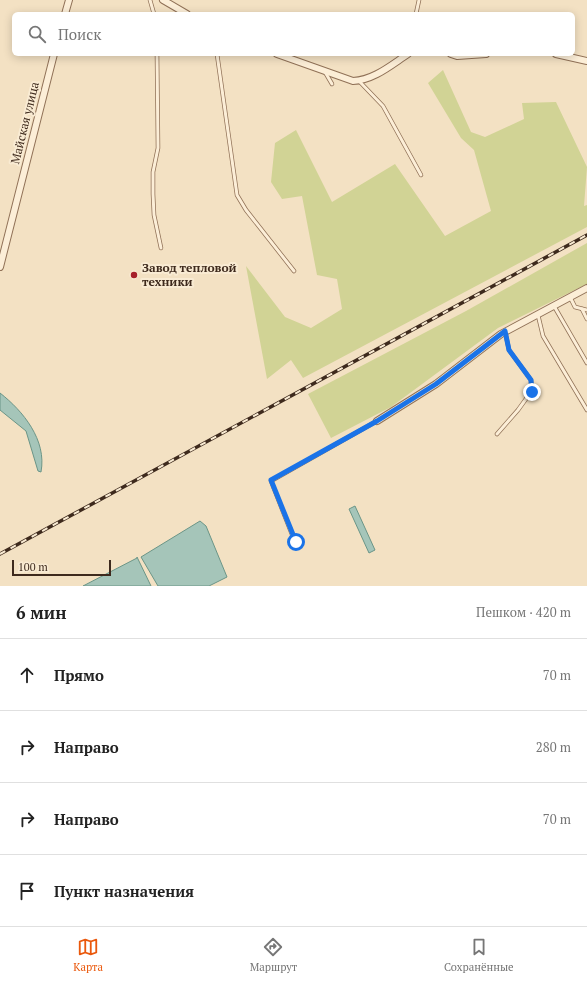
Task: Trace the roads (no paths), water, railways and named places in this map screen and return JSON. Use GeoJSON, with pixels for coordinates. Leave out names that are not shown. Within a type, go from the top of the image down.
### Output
{"type":"FeatureCollection","features":[{"type":"Feature","properties":{"kind":"street"},"geometry":{"type":"LineString","coordinates":[[66,12],[69,0]]}},
{"type":"Feature","properties":{"kind":"street"},"geometry":{"type":"LineString","coordinates":[[163,0],[184,12]]}},
{"type":"Feature","properties":{"kind":"street","name":"Майская улица"},"geometry":{"type":"LineString","coordinates":[[0,267],[53,56]]}},
{"type":"Feature","properties":{"kind":"street"},"geometry":{"type":"LineString","coordinates":[[283,56],[353,81],[359,81],[372,77],[405,56]]}},
{"type":"Feature","properties":{"kind":"street"},"geometry":{"type":"LineString","coordinates":[[565,56],[587,61]]}},
{"type":"Feature","properties":{"kind":"street"},"geometry":{"type":"LineString","coordinates":[[377,421],[436,384],[505,331],[569,296],[587,288]]}},
{"type":"Feature","properties":{"kind":"lane"},"geometry":{"type":"LineString","coordinates":[[150,0],[153,12]]}},
{"type":"Feature","properties":{"kind":"lane"},"geometry":{"type":"LineString","coordinates":[[417,12],[420,0]]}},
{"type":"Feature","properties":{"kind":"lane"},"geometry":{"type":"LineString","coordinates":[[157,56],[158,148],[153,172],[153,194],[154,215],[161,248]]}},
{"type":"Feature","properties":{"kind":"lane"},"geometry":{"type":"LineString","coordinates":[[217,56],[237,195],[246,210],[294,271]]}},
{"type":"Feature","properties":{"kind":"lane"},"geometry":{"type":"LineString","coordinates":[[324,71],[332,84]]}},
{"type":"Feature","properties":{"kind":"lane"},"geometry":{"type":"LineString","coordinates":[[359,81],[383,106],[421,175]]}},
{"type":"Feature","properties":{"kind":"lane"},"geometry":{"type":"LineString","coordinates":[[569,296],[575,307],[587,310]]}},
{"type":"Feature","properties":{"kind":"lane"},"geometry":{"type":"LineString","coordinates":[[553,305],[587,363]]}},
{"type":"Feature","properties":{"kind":"lane"},"geometry":{"type":"LineString","coordinates":[[582,309],[587,319]]}},
{"type":"Feature","properties":{"kind":"lane"},"geometry":{"type":"LineString","coordinates":[[538,313],[543,336],[587,410]]}},
{"type":"Feature","properties":{"kind":"lane"},"geometry":{"type":"LineString","coordinates":[[497,434],[532,392],[531,380],[509,350],[505,331]]}},
{"type":"Feature","properties":{"kind":"lane"},"geometry":{"type":"LineString","coordinates":[[296,542],[271,480],[377,421]]}},
{"type":"Feature","properties":{"kind":"railway"},"geometry":{"type":"LineString","coordinates":[[0,554],[587,235]]}},
{"type":"Feature","properties":{"kind":"place","name":"Завод тепловой техники"},"geometry":{"type":"Point","coordinates":[134,275]}}]}
